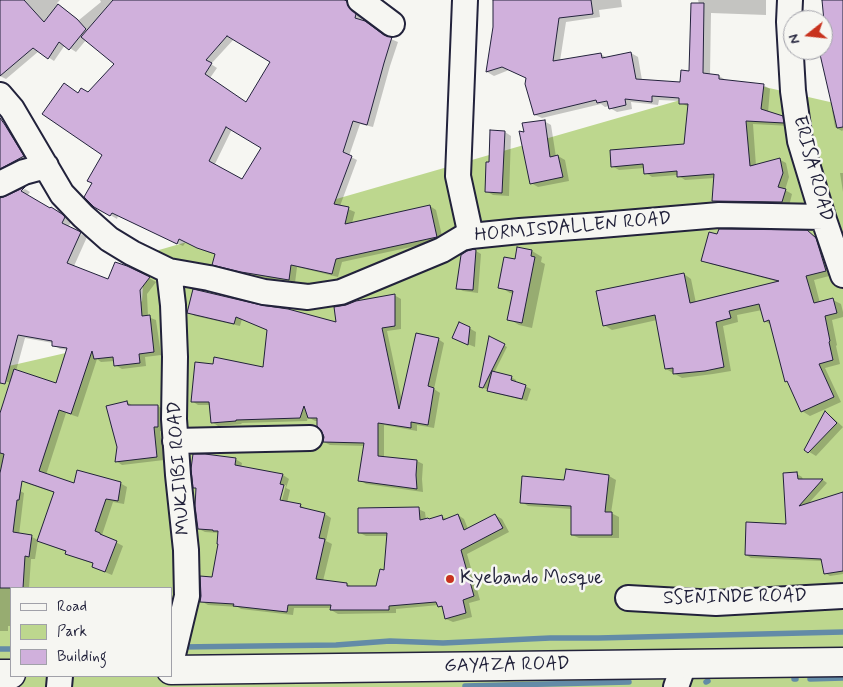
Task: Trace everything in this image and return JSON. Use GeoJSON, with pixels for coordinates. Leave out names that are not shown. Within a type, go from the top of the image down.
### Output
{"type":"FeatureCollection","features":[{"type":"Feature","properties":{"kind":"main road","name":"GAYAZA ROAD"},"geometry":{"type":"LineString","coordinates":[[172,670],[269,678],[680,675],[843,662]]}},
{"type":"Feature","properties":{"kind":"street"},"geometry":{"type":"LineString","coordinates":[[360,0],[392,24]]}},
{"type":"Feature","properties":{"kind":"street"},"geometry":{"type":"LineString","coordinates":[[465,0],[458,176],[471,236]]}},
{"type":"Feature","properties":{"kind":"street","name":"ERISA ROAD"},"geometry":{"type":"LineString","coordinates":[[790,0],[789,22],[793,91],[800,141],[843,275]]}},
{"type":"Feature","properties":{"kind":"street","name":"HORMISDALLEN ROAD"},"geometry":{"type":"LineString","coordinates":[[0,95],[12,109],[62,194],[109,239],[132,253],[169,271],[209,278],[264,292],[308,297],[341,292],[442,250],[462,238],[471,236],[719,214],[823,217]]}},
{"type":"Feature","properties":{"kind":"street"},"geometry":{"type":"LineString","coordinates":[[0,184],[24,172],[46,166]]}},
{"type":"Feature","properties":{"kind":"street","name":"MUKIIBI ROAD"},"geometry":{"type":"LineString","coordinates":[[169,271],[173,305],[175,442],[186,550],[187,596],[172,659]]}},
{"type":"Feature","properties":{"kind":"street"},"geometry":{"type":"LineString","coordinates":[[175,442],[310,438]]}},
{"type":"Feature","properties":{"kind":"street","name":"SSENINDE ROAD"},"geometry":{"type":"LineString","coordinates":[[628,598],[716,603],[843,596]]}},
{"type":"Feature","properties":{"kind":"green space"},"geometry":{"type":"Polygon","coordinates":[[[743,82],[843,105],[843,687],[0,687],[0,368],[92,347],[142,301],[145,254],[743,82]]]}},
{"type":"Feature","properties":{"kind":"building"},"geometry":{"type":"Polygon","coordinates":[[[0,0],[24,0],[44,22],[58,4],[86,29],[69,50],[59,42],[48,59],[33,48],[0,76],[0,0]]]}},
{"type":"Feature","properties":{"kind":"building"},"geometry":{"type":"Polygon","coordinates":[[[113,0],[347,1],[348,6],[356,14],[355,18],[365,21],[384,35],[392,37],[367,125],[353,121],[343,152],[352,156],[334,204],[349,207],[345,224],[430,205],[437,237],[336,259],[332,274],[291,265],[289,280],[212,265],[215,254],[179,239],[177,244],[112,213],[110,216],[94,207],[84,197],[92,183],[87,181],[102,155],[42,114],[64,83],[78,93],[81,88],[88,92],[114,64],[81,37],[113,0]],[[227,36],[206,60],[212,63],[205,74],[246,102],[270,62],[227,36]],[[226,127],[209,161],[242,179],[261,148],[226,127]]]}},
{"type":"Feature","properties":{"kind":"building"},"geometry":{"type":"Polygon","coordinates":[[[493,0],[591,0],[593,14],[559,18],[553,61],[601,53],[602,58],[631,52],[636,79],[680,82],[681,70],[689,71],[691,3],[704,3],[703,73],[719,75],[719,79],[764,84],[761,109],[783,116],[784,123],[746,121],[750,166],[780,158],[783,173],[778,187],[786,189],[782,202],[712,201],[714,174],[677,177],[677,171],[644,174],[643,164],[611,167],[610,150],[684,144],[688,104],[679,104],[679,98],[652,96],[652,102],[625,99],[626,105],[609,109],[607,101],[597,103],[596,100],[534,115],[525,84],[526,78],[502,67],[486,72],[493,27],[493,0]]]}},
{"type":"Feature","properties":{"kind":"building"},"geometry":{"type":"Polygon","coordinates":[[[822,0],[843,0],[843,127],[837,128],[821,60],[833,60],[833,10],[823,10],[822,0]]]}},
{"type":"Feature","properties":{"kind":"building"},"geometry":{"type":"Polygon","coordinates":[[[0,118],[24,156],[0,169],[0,118]]]}},
{"type":"Feature","properties":{"kind":"building"},"geometry":{"type":"Polygon","coordinates":[[[545,120],[550,157],[558,155],[563,177],[530,184],[519,131],[524,132],[522,123],[545,120]]]}},
{"type":"Feature","properties":{"kind":"building"},"geometry":{"type":"Polygon","coordinates":[[[490,130],[505,131],[502,193],[485,192],[486,162],[489,162],[490,130]]]}},
{"type":"Feature","properties":{"kind":"building"},"geometry":{"type":"Polygon","coordinates":[[[25,187],[21,191],[62,214],[65,217],[62,223],[81,232],[67,263],[108,279],[115,262],[150,277],[140,290],[142,316],[150,315],[154,352],[139,354],[140,363],[114,366],[113,357],[94,359],[92,351],[71,414],[59,410],[39,471],[74,483],[77,470],[121,482],[118,501],[106,499],[95,531],[117,541],[105,572],[92,567],[93,563],[65,554],[66,551],[37,541],[54,492],[22,481],[19,500],[17,500],[13,532],[32,535],[29,557],[25,556],[23,587],[0,588],[0,473],[4,454],[0,453],[0,413],[14,369],[56,383],[67,348],[52,346],[52,341],[18,335],[5,384],[0,383],[0,198],[25,187]]]}},
{"type":"Feature","properties":{"kind":"building"},"geometry":{"type":"Polygon","coordinates":[[[719,229],[807,230],[816,238],[826,271],[806,276],[814,303],[833,298],[837,313],[825,316],[833,360],[819,364],[834,397],[801,412],[787,381],[785,382],[769,320],[764,322],[759,304],[729,311],[731,318],[716,322],[724,367],[705,371],[673,374],[673,368],[665,369],[655,315],[603,326],[596,291],[684,273],[690,303],[779,281],[701,261],[709,232],[717,234],[719,229]]]}},
{"type":"Feature","properties":{"kind":"building"},"geometry":{"type":"Polygon","coordinates":[[[517,247],[532,250],[531,256],[535,257],[522,323],[507,320],[513,291],[498,288],[504,257],[515,259],[517,247]]]}},
{"type":"Feature","properties":{"kind":"building"},"geometry":{"type":"Polygon","coordinates":[[[474,249],[476,250],[473,290],[456,289],[461,255],[474,249]]]}},
{"type":"Feature","properties":{"kind":"building"},"geometry":{"type":"Polygon","coordinates":[[[193,289],[261,305],[288,309],[336,322],[334,307],[395,294],[395,326],[382,328],[399,409],[416,333],[439,338],[428,386],[434,388],[428,425],[411,422],[411,428],[378,423],[378,456],[417,460],[417,489],[358,481],[364,443],[323,442],[324,437],[317,426],[317,418],[308,418],[304,406],[300,418],[236,420],[211,423],[209,402],[191,402],[195,362],[213,364],[214,357],[263,367],[267,330],[236,317],[234,324],[187,313],[193,289]]]}},
{"type":"Feature","properties":{"kind":"building"},"geometry":{"type":"Polygon","coordinates":[[[459,322],[470,327],[468,345],[452,338],[459,322]]]}},
{"type":"Feature","properties":{"kind":"building"},"geometry":{"type":"Polygon","coordinates":[[[489,336],[505,344],[483,388],[479,387],[489,336]]]}},
{"type":"Feature","properties":{"kind":"building"},"geometry":{"type":"Polygon","coordinates":[[[492,371],[512,376],[511,380],[526,385],[522,399],[487,391],[492,371]]]}},
{"type":"Feature","properties":{"kind":"building"},"geometry":{"type":"Polygon","coordinates":[[[127,401],[128,405],[158,405],[158,427],[154,427],[157,457],[115,462],[117,447],[106,406],[127,401]]]}},
{"type":"Feature","properties":{"kind":"building"},"geometry":{"type":"Polygon","coordinates":[[[825,411],[837,423],[808,453],[804,450],[825,411]]]}},
{"type":"Feature","properties":{"kind":"building"},"geometry":{"type":"Polygon","coordinates":[[[193,454],[236,458],[235,465],[283,474],[280,484],[284,485],[280,500],[301,504],[300,507],[325,513],[319,538],[325,539],[316,579],[347,583],[347,586],[376,586],[380,569],[384,570],[387,533],[358,533],[358,508],[419,507],[420,520],[442,515],[443,520],[458,514],[464,530],[495,514],[503,528],[461,550],[474,596],[463,600],[466,613],[445,619],[442,606],[438,607],[436,602],[389,606],[389,610],[330,610],[331,605],[288,605],[287,612],[233,606],[234,604],[200,602],[200,576],[212,577],[218,544],[218,531],[198,529],[195,506],[196,488],[193,488],[191,469],[193,454]]]}},
{"type":"Feature","properties":{"kind":"building"},"geometry":{"type":"Polygon","coordinates":[[[566,469],[609,475],[605,512],[612,512],[612,535],[571,535],[571,506],[520,503],[522,476],[564,480],[566,469]]]}},
{"type":"Feature","properties":{"kind":"building"},"geometry":{"type":"Polygon","coordinates":[[[797,472],[798,479],[823,479],[799,506],[843,492],[843,571],[824,574],[821,559],[745,555],[746,522],[786,524],[783,473],[797,472]]]}},
{"type":"Feature","properties":{"kind":"waterway"},"geometry":{"type":"LineString","coordinates":[[180,647],[336,645],[390,641],[443,643],[550,638],[843,632]]}},
{"type":"Feature","properties":{"kind":"waterway"},"geometry":{"type":"LineString","coordinates":[[0,649],[10,649]]}},
{"type":"Feature","properties":{"kind":"waterway"},"geometry":{"type":"LineString","coordinates":[[810,679],[843,678]]}},
{"type":"Feature","properties":{"kind":"waterway"},"geometry":{"type":"LineString","coordinates":[[465,686],[629,682]]}},
{"type":"Feature","properties":{"kind":"place","name":"Kyebando Mosque"},"geometry":{"type":"Point","coordinates":[450,579]}}]}
